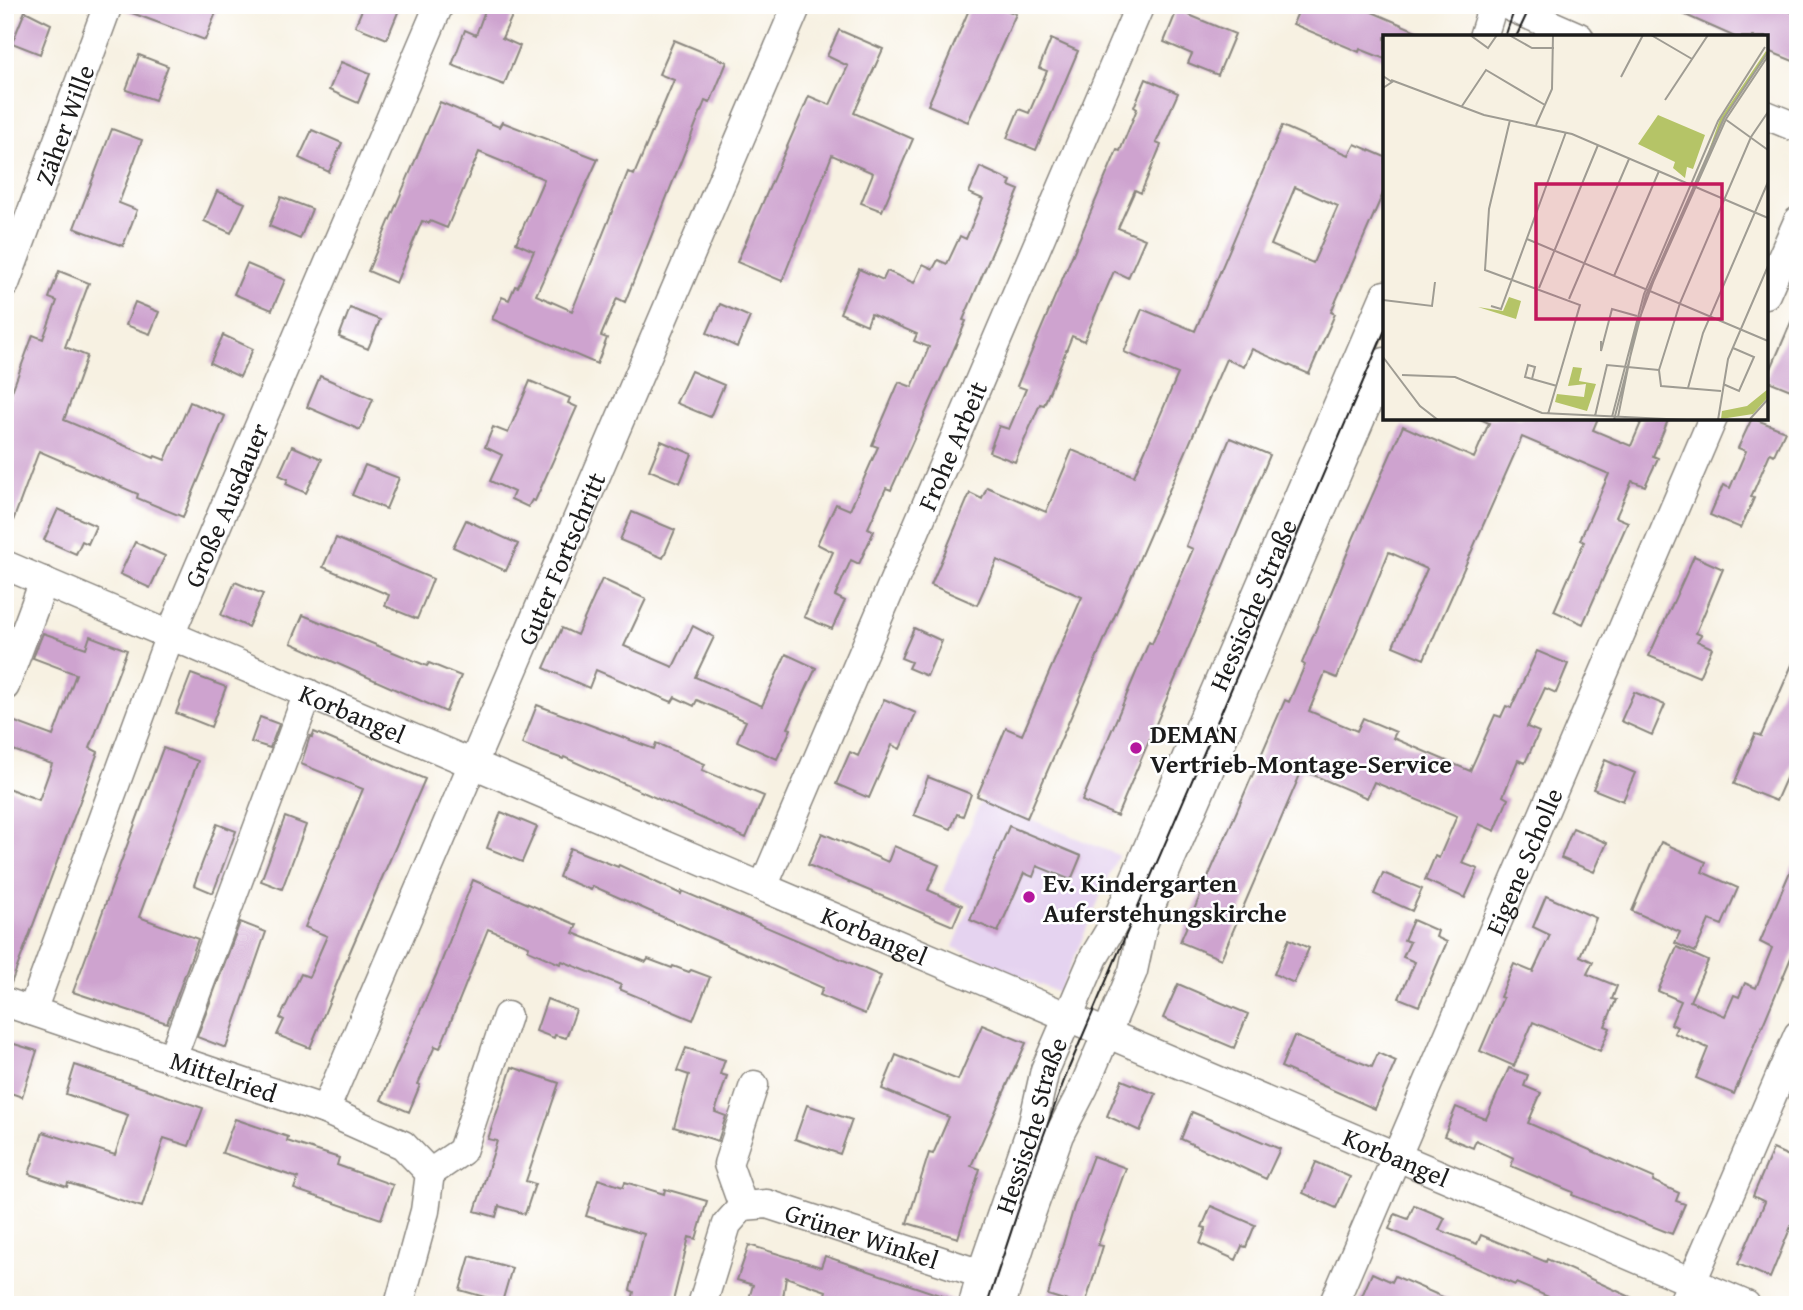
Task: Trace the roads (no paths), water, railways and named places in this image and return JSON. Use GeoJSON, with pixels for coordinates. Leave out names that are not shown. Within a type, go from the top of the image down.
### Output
{"type":"FeatureCollection","features":[{"type":"Feature","properties":{"kind":"street","name":"Zäher Wille"},"geometry":{"type":"LineString","coordinates":[[5,284],[108,5]]}},
{"type":"Feature","properties":{"kind":"street","name":"Große Ausdauer"},"geometry":{"type":"LineString","coordinates":[[32,1011],[170,635],[439,5]]}},
{"type":"Feature","properties":{"kind":"street","name":"Guter Fortschritt"},"geometry":{"type":"LineString","coordinates":[[325,1110],[797,5]]}},
{"type":"Feature","properties":{"kind":"street","name":"Frohe Arbeit"},"geometry":{"type":"LineString","coordinates":[[763,887],[1140,5]]}},
{"type":"Feature","properties":{"kind":"street"},"geometry":{"type":"LineString","coordinates":[[1484,35],[1493,5]]}},
{"type":"Feature","properties":{"kind":"street"},"geometry":{"type":"LineString","coordinates":[[1506,5],[1575,35]]}},
{"type":"Feature","properties":{"kind":"street"},"geometry":{"type":"LineString","coordinates":[[1768,116],[1798,128]]}},
{"type":"Feature","properties":{"kind":"street"},"geometry":{"type":"LineString","coordinates":[[1768,289],[1798,221]]}},
{"type":"Feature","properties":{"kind":"street","name":"Hessische Straße"},"geometry":{"type":"LineString","coordinates":[[973,1305],[981,1274],[1033,1123],[1045,1070],[1094,957],[1119,915],[1383,300]]}},
{"type":"Feature","properties":{"kind":"street","name":"Hessische Straße"},"geometry":{"type":"LineString","coordinates":[[1001,1305],[1059,1135],[1084,1087],[1133,971],[1143,924],[1383,367]]}},
{"type":"Feature","properties":{"kind":"street","name":"Eigene Scholle"},"geometry":{"type":"LineString","coordinates":[[1333,1305],[1712,420]]}},
{"type":"Feature","properties":{"kind":"street","name":"Korbangel"},"geometry":{"type":"LineString","coordinates":[[5,565],[1395,1156],[1687,1293],[1746,1305]]}},
{"type":"Feature","properties":{"kind":"street"},"geometry":{"type":"LineString","coordinates":[[5,687],[44,581]]}},
{"type":"Feature","properties":{"kind":"street"},"geometry":{"type":"LineString","coordinates":[[172,1058],[308,693]]}},
{"type":"Feature","properties":{"kind":"street","name":"Mittelried"},"geometry":{"type":"LineString","coordinates":[[5,1002],[325,1110],[402,1145],[430,1173]]}},
{"type":"Feature","properties":{"kind":"street"},"geometry":{"type":"LineString","coordinates":[[398,1305],[425,1212],[430,1173],[462,1151],[507,1016]]}},
{"type":"Feature","properties":{"kind":"street"},"geometry":{"type":"LineString","coordinates":[[1687,1293],[1798,1035]]}},
{"type":"Feature","properties":{"kind":"street"},"geometry":{"type":"LineString","coordinates":[[702,1305],[727,1224],[743,1206],[729,1164],[754,1085]]}},
{"type":"Feature","properties":{"kind":"street","name":"Grüner Winkel"},"geometry":{"type":"LineString","coordinates":[[743,1206],[767,1204],[981,1274]]}},
{"type":"Feature","properties":{"kind":"tram line"},"geometry":{"type":"LineString","coordinates":[[1506,35],[1516,5]]}},
{"type":"Feature","properties":{"kind":"tram line"},"geometry":{"type":"LineString","coordinates":[[1517,35],[1531,5]]}},
{"type":"Feature","properties":{"kind":"tram line"},"geometry":{"type":"LineString","coordinates":[[987,1305],[1037,1153],[1068,1070],[1383,335]]}},
{"type":"Feature","properties":{"kind":"place","name":"DEMAN Vertrieb-Montage-Service"},"geometry":{"type":"Point","coordinates":[1136,748]}},
{"type":"Feature","properties":{"kind":"place","name":"Ev. Kindergarten Auferstehungskirche"},"geometry":{"type":"Point","coordinates":[1029,897]}}]}
